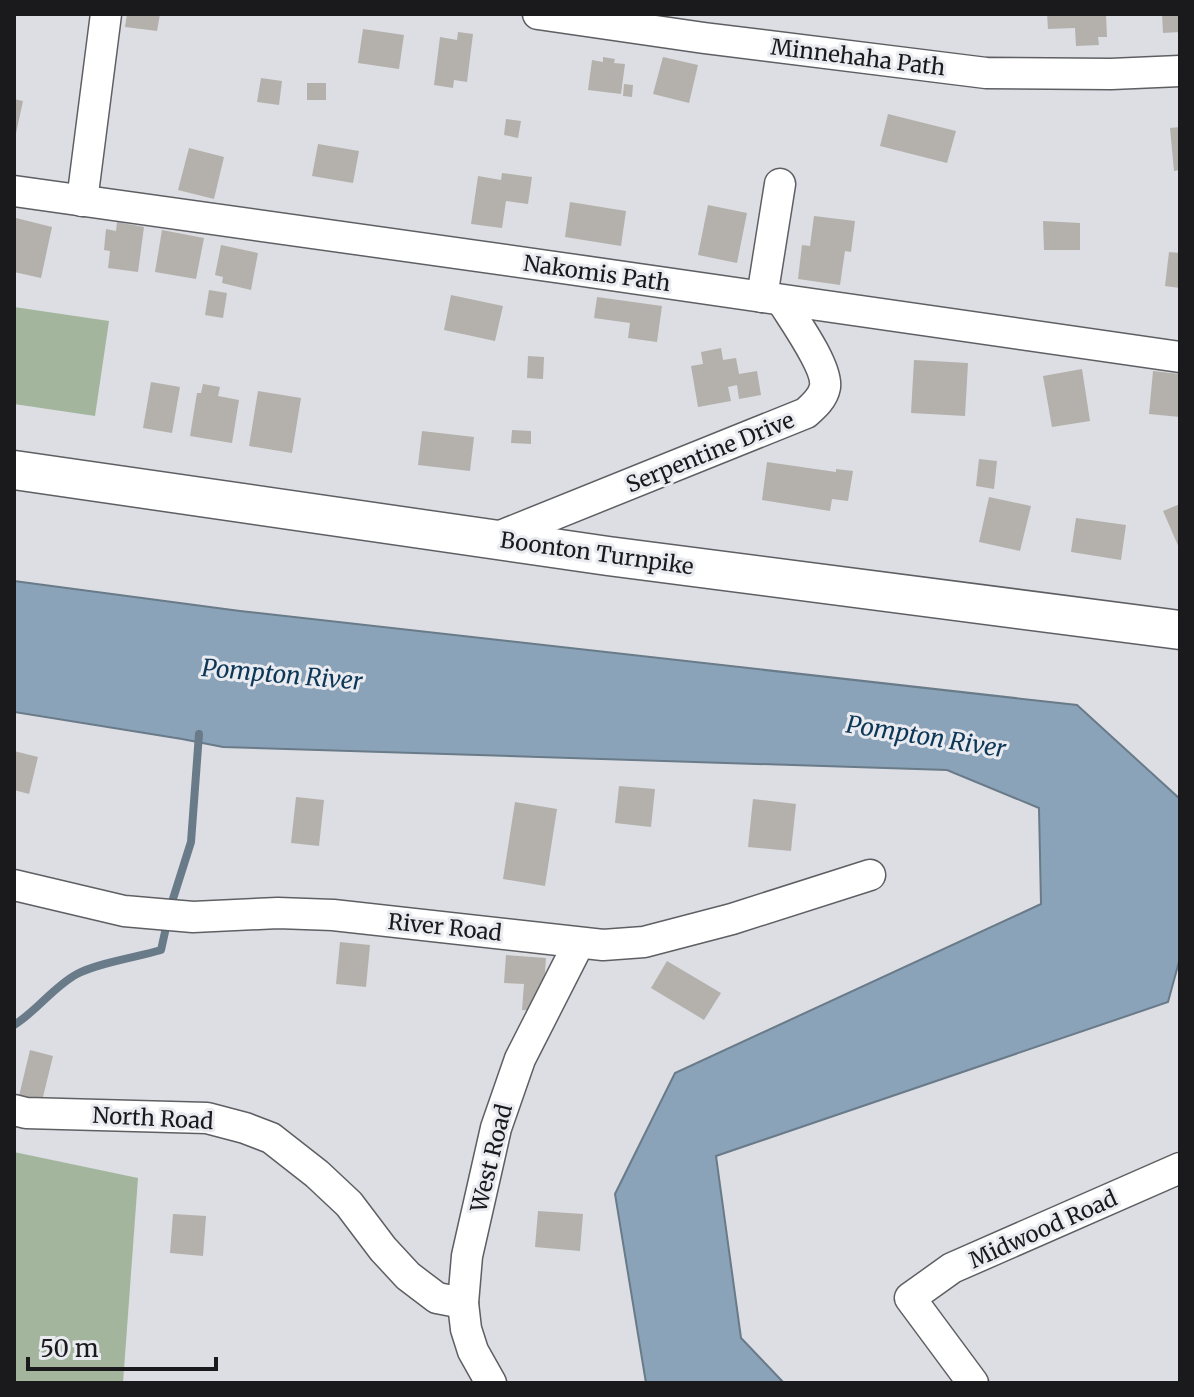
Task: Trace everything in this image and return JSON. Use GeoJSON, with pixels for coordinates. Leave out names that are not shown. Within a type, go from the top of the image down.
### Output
{"type":"FeatureCollection","features":[{"type":"Feature","properties":{"kind":"main road","name":"Boonton Turnpike"},"geometry":{"type":"LineString","coordinates":[[14,470],[608,556],[1180,630]]}},
{"type":"Feature","properties":{"kind":"street"},"geometry":{"type":"LineString","coordinates":[[82,201],[106,14]]}},
{"type":"Feature","properties":{"kind":"street","name":"Minnehaha Path"},"geometry":{"type":"LineString","coordinates":[[538,14],[986,73],[1180,71]]}},
{"type":"Feature","properties":{"kind":"street"},"geometry":{"type":"LineString","coordinates":[[772,299],[780,184]]}},
{"type":"Feature","properties":{"kind":"street","name":"Nakomis Path"},"geometry":{"type":"LineString","coordinates":[[14,191],[1180,357]]}},
{"type":"Feature","properties":{"kind":"street","name":"Serpentine Drive"},"geometry":{"type":"LineString","coordinates":[[493,539],[806,413],[819,400],[825,386],[822,368],[772,299]]}},
{"type":"Feature","properties":{"kind":"street","name":"River Road"},"geometry":{"type":"LineString","coordinates":[[14,885],[124,911],[193,917],[278,913],[333,915],[603,945],[644,942],[732,919],[870,875]]}},
{"type":"Feature","properties":{"kind":"street","name":"West Road"},"geometry":{"type":"LineString","coordinates":[[491,1383],[473,1351],[466,1329],[463,1303],[467,1256],[496,1128],[520,1059],[579,943]]}},
{"type":"Feature","properties":{"kind":"street","name":"North Road"},"geometry":{"type":"LineString","coordinates":[[14,1110],[26,1113],[207,1118],[271,1138],[349,1204],[408,1276],[437,1298],[463,1303]]}},
{"type":"Feature","properties":{"kind":"street","name":"Midwood Road"},"geometry":{"type":"LineString","coordinates":[[973,1383],[910,1298],[952,1268],[1180,1168]]}},
{"type":"Feature","properties":{"kind":"green space"},"geometry":{"type":"Polygon","coordinates":[[[14,307],[109,321],[95,416],[14,404],[14,307]]]}},
{"type":"Feature","properties":{"kind":"green space"},"geometry":{"type":"Polygon","coordinates":[[[14,1152],[138,1178],[123,1383],[14,1383],[14,1152]]]}},
{"type":"Feature","properties":{"kind":"water","name":"Pompton River"},"geometry":{"type":"Polygon","coordinates":[[[14,581],[240,611],[1077,705],[1180,799],[1180,958],[1168,1002],[716,1156],[741,1338],[784,1383],[646,1383],[615,1194],[675,1073],[1041,904],[1039,808],[947,770],[223,747],[14,712],[14,581]]]}},
{"type":"Feature","properties":{"kind":"building"},"geometry":{"type":"Polygon","coordinates":[[[127,14],[160,14],[157,31],[125,27],[127,14]]]}},
{"type":"Feature","properties":{"kind":"building"},"geometry":{"type":"Polygon","coordinates":[[[1047,14],[1106,14],[1107,37],[1098,37],[1099,45],[1076,46],[1075,28],[1048,29],[1047,14]]]}},
{"type":"Feature","properties":{"kind":"building"},"geometry":{"type":"Polygon","coordinates":[[[1162,14],[1180,14],[1180,32],[1163,33],[1162,14]]]}},
{"type":"Feature","properties":{"kind":"building"},"geometry":{"type":"Polygon","coordinates":[[[363,29],[404,35],[399,69],[358,63],[363,29]]]}},
{"type":"Feature","properties":{"kind":"building"},"geometry":{"type":"Polygon","coordinates":[[[458,32],[473,34],[467,82],[454,80],[453,88],[434,85],[440,37],[457,40],[458,32]]]}},
{"type":"Feature","properties":{"kind":"building"},"geometry":{"type":"Polygon","coordinates":[[[603,57],[625,64],[621,94],[588,90],[592,60],[603,62],[603,57]]]}},
{"type":"Feature","properties":{"kind":"building"},"geometry":{"type":"Polygon","coordinates":[[[663,57],[698,65],[689,103],[653,94],[663,57]]]}},
{"type":"Feature","properties":{"kind":"building"},"geometry":{"type":"Polygon","coordinates":[[[261,78],[282,81],[279,105],[257,102],[261,78]]]}},
{"type":"Feature","properties":{"kind":"building"},"geometry":{"type":"Polygon","coordinates":[[[307,83],[326,83],[326,100],[307,100],[307,83]]]}},
{"type":"Feature","properties":{"kind":"building"},"geometry":{"type":"Polygon","coordinates":[[[624,84],[633,85],[632,97],[623,96],[624,84]]]}},
{"type":"Feature","properties":{"kind":"building"},"geometry":{"type":"Polygon","coordinates":[[[14,99],[23,101],[15,138],[14,137],[14,99]]]}},
{"type":"Feature","properties":{"kind":"building"},"geometry":{"type":"Polygon","coordinates":[[[888,114],[956,131],[947,163],[880,146],[888,114]]]}},
{"type":"Feature","properties":{"kind":"building"},"geometry":{"type":"Polygon","coordinates":[[[506,119],[521,121],[518,138],[504,135],[506,119]]]}},
{"type":"Feature","properties":{"kind":"building"},"geometry":{"type":"Polygon","coordinates":[[[1180,127],[1180,170],[1174,171],[1170,128],[1180,127]]]}},
{"type":"Feature","properties":{"kind":"building"},"geometry":{"type":"Polygon","coordinates":[[[318,144],[359,151],[353,183],[312,176],[318,144]]]}},
{"type":"Feature","properties":{"kind":"building"},"geometry":{"type":"Polygon","coordinates":[[[189,148],[224,157],[214,199],[178,190],[189,148]]]}},
{"type":"Feature","properties":{"kind":"building"},"geometry":{"type":"Polygon","coordinates":[[[502,173],[532,177],[528,204],[506,201],[502,228],[471,224],[478,176],[501,180],[502,173]]]}},
{"type":"Feature","properties":{"kind":"building"},"geometry":{"type":"Polygon","coordinates":[[[570,202],[626,211],[621,246],[565,237],[570,202]]]}},
{"type":"Feature","properties":{"kind":"building"},"geometry":{"type":"Polygon","coordinates":[[[708,205],[747,213],[737,263],[698,255],[708,205]]]}},
{"type":"Feature","properties":{"kind":"building"},"geometry":{"type":"Polygon","coordinates":[[[814,216],[855,221],[851,252],[845,251],[840,285],[798,279],[802,245],[810,246],[814,216]]]}},
{"type":"Feature","properties":{"kind":"building"},"geometry":{"type":"Polygon","coordinates":[[[16,218],[52,227],[41,278],[14,272],[16,218]]]}},
{"type":"Feature","properties":{"kind":"building"},"geometry":{"type":"Polygon","coordinates":[[[1043,221],[1080,223],[1080,250],[1044,250],[1043,221]]]}},
{"type":"Feature","properties":{"kind":"building"},"geometry":{"type":"Polygon","coordinates":[[[117,222],[144,227],[138,272],[108,268],[110,251],[104,250],[106,229],[116,231],[117,222]]]}},
{"type":"Feature","properties":{"kind":"building"},"geometry":{"type":"Polygon","coordinates":[[[162,230],[204,238],[196,279],[155,272],[162,230]]]}},
{"type":"Feature","properties":{"kind":"building"},"geometry":{"type":"Polygon","coordinates":[[[221,245],[258,253],[251,290],[222,283],[223,277],[215,275],[221,245]]]}},
{"type":"Feature","properties":{"kind":"building"},"geometry":{"type":"Polygon","coordinates":[[[1169,252],[1180,253],[1180,288],[1165,286],[1169,252]]]}},
{"type":"Feature","properties":{"kind":"building"},"geometry":{"type":"Polygon","coordinates":[[[209,290],[227,293],[223,318],[205,315],[209,290]]]}},
{"type":"Feature","properties":{"kind":"building"},"geometry":{"type":"Polygon","coordinates":[[[451,295],[503,306],[495,341],[444,330],[451,295]]]}},
{"type":"Feature","properties":{"kind":"building"},"geometry":{"type":"Polygon","coordinates":[[[597,297],[662,306],[657,342],[628,338],[630,323],[594,318],[597,297]]]}},
{"type":"Feature","properties":{"kind":"building"},"geometry":{"type":"Polygon","coordinates":[[[721,348],[723,360],[736,358],[739,374],[757,371],[761,395],[739,399],[737,385],[728,387],[731,401],[698,407],[691,366],[703,364],[701,352],[721,348]]]}},
{"type":"Feature","properties":{"kind":"building"},"geometry":{"type":"Polygon","coordinates":[[[528,356],[544,357],[543,379],[527,378],[528,356]]]}},
{"type":"Feature","properties":{"kind":"building"},"geometry":{"type":"Polygon","coordinates":[[[914,360],[968,363],[965,416],[911,413],[914,360]]]}},
{"type":"Feature","properties":{"kind":"building"},"geometry":{"type":"Polygon","coordinates":[[[1082,369],[1090,421],[1052,427],[1043,376],[1082,369]]]}},
{"type":"Feature","properties":{"kind":"building"},"geometry":{"type":"Polygon","coordinates":[[[1153,371],[1180,374],[1180,417],[1149,414],[1153,371]]]}},
{"type":"Feature","properties":{"kind":"building"},"geometry":{"type":"Polygon","coordinates":[[[151,382],[180,387],[172,433],[143,428],[151,382]]]}},
{"type":"Feature","properties":{"kind":"building"},"geometry":{"type":"Polygon","coordinates":[[[203,384],[220,387],[218,396],[239,400],[232,443],[190,436],[197,393],[201,393],[203,384]]]}},
{"type":"Feature","properties":{"kind":"building"},"geometry":{"type":"Polygon","coordinates":[[[258,391],[301,398],[292,453],[249,446],[258,391]]]}},
{"type":"Feature","properties":{"kind":"building"},"geometry":{"type":"Polygon","coordinates":[[[512,430],[531,431],[531,444],[511,443],[512,430]]]}},
{"type":"Feature","properties":{"kind":"building"},"geometry":{"type":"Polygon","coordinates":[[[422,431],[474,437],[470,471],[418,465],[422,431]]]}},
{"type":"Feature","properties":{"kind":"building"},"geometry":{"type":"Polygon","coordinates":[[[979,459],[997,461],[994,489],[976,486],[979,459]]]}},
{"type":"Feature","properties":{"kind":"building"},"geometry":{"type":"Polygon","coordinates":[[[767,462],[836,472],[836,469],[853,471],[848,501],[832,499],[830,511],[762,500],[767,462]]]}},
{"type":"Feature","properties":{"kind":"building"},"geometry":{"type":"Polygon","coordinates":[[[989,497],[1031,506],[1020,551],[979,542],[989,497]]]}},
{"type":"Feature","properties":{"kind":"building"},"geometry":{"type":"Polygon","coordinates":[[[1180,504],[1180,550],[1163,511],[1180,504]]]}},
{"type":"Feature","properties":{"kind":"building"},"geometry":{"type":"Polygon","coordinates":[[[1076,518],[1126,525],[1121,560],[1071,552],[1076,518]]]}},
{"type":"Feature","properties":{"kind":"building"},"geometry":{"type":"Polygon","coordinates":[[[14,751],[38,757],[29,794],[14,790],[14,751]]]}},
{"type":"Feature","properties":{"kind":"building"},"geometry":{"type":"Polygon","coordinates":[[[619,786],[655,789],[651,827],[615,823],[619,786]]]}},
{"type":"Feature","properties":{"kind":"building"},"geometry":{"type":"Polygon","coordinates":[[[296,797],[324,800],[319,846],[291,843],[296,797]]]}},
{"type":"Feature","properties":{"kind":"building"},"geometry":{"type":"Polygon","coordinates":[[[753,799],[796,804],[791,851],[748,847],[753,799]]]}},
{"type":"Feature","properties":{"kind":"building"},"geometry":{"type":"Polygon","coordinates":[[[515,802],[557,809],[545,886],[503,879],[515,802]]]}},
{"type":"Feature","properties":{"kind":"building"},"geometry":{"type":"Polygon","coordinates":[[[340,942],[370,945],[366,987],[336,984],[340,942]]]}},
{"type":"Feature","properties":{"kind":"building"},"geometry":{"type":"Polygon","coordinates":[[[506,955],[546,958],[542,1011],[522,1010],[524,984],[504,983],[506,955]]]}},
{"type":"Feature","properties":{"kind":"building"},"geometry":{"type":"Polygon","coordinates":[[[667,961],[721,993],[704,1020],[651,988],[667,961]]]}},
{"type":"Feature","properties":{"kind":"building"},"geometry":{"type":"Polygon","coordinates":[[[30,1050],[53,1056],[42,1101],[19,1096],[30,1050]]]}},
{"type":"Feature","properties":{"kind":"building"},"geometry":{"type":"Polygon","coordinates":[[[538,1211],[583,1214],[580,1251],[535,1247],[538,1211]]]}},
{"type":"Feature","properties":{"kind":"building"},"geometry":{"type":"Polygon","coordinates":[[[173,1214],[206,1216],[203,1256],[170,1253],[173,1214]]]}},
{"type":"Feature","properties":{"kind":"waterway"},"geometry":{"type":"LineString","coordinates":[[172,902],[191,842],[199,734]]}},
{"type":"Feature","properties":{"kind":"waterway"},"geometry":{"type":"LineString","coordinates":[[14,1025],[77,974],[106,963],[161,950],[165,932]]}}]}
